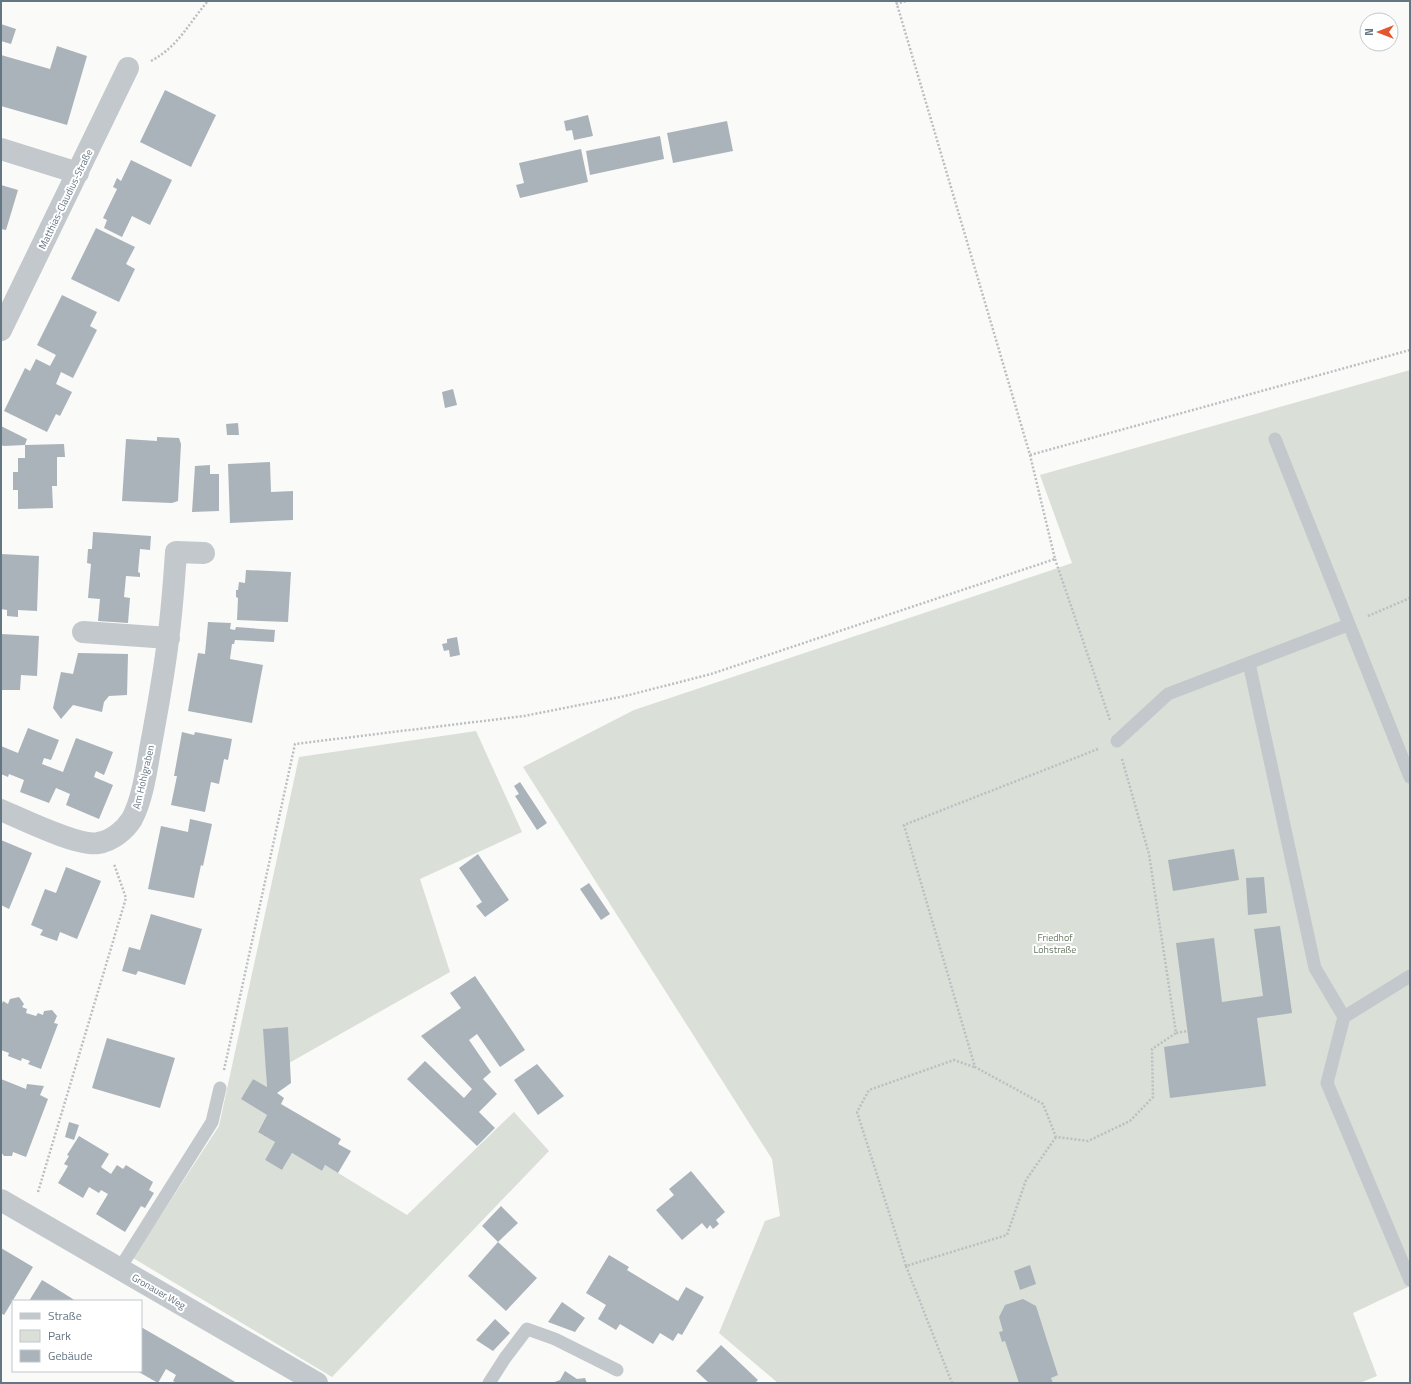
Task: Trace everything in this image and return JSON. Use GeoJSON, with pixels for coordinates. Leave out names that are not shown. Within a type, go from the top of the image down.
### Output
{"type":"FeatureCollection","features":[{"type":"Feature","properties":{"kind":"street","name":"Matthias-Claudius-Straße"},"geometry":{"type":"LineString","coordinates":[[1,330],[128,68]]}},
{"type":"Feature","properties":{"kind":"street"},"geometry":{"type":"LineString","coordinates":[[1,149],[78,172]]}},
{"type":"Feature","properties":{"kind":"street","name":"Am Hohlgraben"},"geometry":{"type":"LineString","coordinates":[[107,841],[118,834],[126,826],[136,811],[140,797],[148,760],[169,638],[176,552],[204,553]]}},
{"type":"Feature","properties":{"kind":"street"},"geometry":{"type":"LineString","coordinates":[[83,632],[169,638]]}},
{"type":"Feature","properties":{"kind":"street"},"geometry":{"type":"LineString","coordinates":[[1,810],[69,838],[86,843],[107,841]]}},
{"type":"Feature","properties":{"kind":"street","name":"Gronauer Weg"},"geometry":{"type":"LineString","coordinates":[[1,1200],[318,1383]]}},
{"type":"Feature","properties":{"kind":"lane"},"geometry":{"type":"LineString","coordinates":[[1275,439],[1410,777]]}},
{"type":"Feature","properties":{"kind":"lane"},"geometry":{"type":"LineString","coordinates":[[1117,742],[1168,694],[1348,625]]}},
{"type":"Feature","properties":{"kind":"lane"},"geometry":{"type":"LineString","coordinates":[[1249,663],[1315,968],[1344,1017]]}},
{"type":"Feature","properties":{"kind":"lane"},"geometry":{"type":"LineString","coordinates":[[1410,976],[1344,1017],[1327,1083],[1410,1280]]}},
{"type":"Feature","properties":{"kind":"lane"},"geometry":{"type":"LineString","coordinates":[[120,1268],[212,1122],[220,1088]]}},
{"type":"Feature","properties":{"kind":"lane"},"geometry":{"type":"LineString","coordinates":[[489,1383],[505,1358],[527,1329],[555,1339],[617,1370]]}},
{"type":"Feature","properties":{"kind":"path"},"geometry":{"type":"LineString","coordinates":[[128,68],[148,62],[163,54],[173,46],[208,1]]}},
{"type":"Feature","properties":{"kind":"path"},"geometry":{"type":"LineString","coordinates":[[906,1],[896,2],[1030,455],[1055,559],[1117,742],[1149,854],[1176,1033]]}},
{"type":"Feature","properties":{"kind":"path"},"geometry":{"type":"LineString","coordinates":[[1030,455],[1410,350]]}},
{"type":"Feature","properties":{"kind":"path"},"geometry":{"type":"LineString","coordinates":[[220,1088],[295,744],[524,716],[625,696],[711,674],[1055,559]]}},
{"type":"Feature","properties":{"kind":"path"},"geometry":{"type":"LineString","coordinates":[[1348,625],[1410,598]]}},
{"type":"Feature","properties":{"kind":"path"},"geometry":{"type":"LineString","coordinates":[[975,1067],[904,825],[1117,742]]}},
{"type":"Feature","properties":{"kind":"path"},"geometry":{"type":"LineString","coordinates":[[30,1216],[126,898],[107,841]]}},
{"type":"Feature","properties":{"kind":"path"},"geometry":{"type":"LineString","coordinates":[[1056,1137],[1088,1141],[1130,1121],[1153,1097],[1152,1049],[1176,1033],[1187,1031]]}},
{"type":"Feature","properties":{"kind":"path"},"geometry":{"type":"LineString","coordinates":[[952,1383],[906,1266],[857,1112],[869,1090],[954,1060],[975,1067],[1043,1104],[1056,1137]]}},
{"type":"Feature","properties":{"kind":"path"},"geometry":{"type":"LineString","coordinates":[[906,1266],[1007,1235],[1026,1180],[1056,1137]]}},
{"type":"Feature","properties":{"kind":"green space","name":"Friedhof Lohstraße"},"geometry":{"type":"Polygon","coordinates":[[[1410,370],[1410,1286],[1353,1313],[1377,1376],[1360,1383],[778,1383],[719,1333],[765,1221],[780,1216],[772,1159],[523,767],[634,710],[1072,563],[1040,475],[1410,370]]]}},
{"type":"Feature","properties":{"kind":"green space"},"geometry":{"type":"Polygon","coordinates":[[[476,731],[522,832],[420,879],[450,972],[289,1063],[288,1027],[264,1029],[267,1087],[253,1079],[242,1099],[267,1115],[258,1131],[275,1142],[265,1160],[282,1170],[292,1153],[322,1171],[325,1165],[407,1215],[514,1112],[549,1151],[332,1377],[133,1258],[219,1126],[299,757],[476,731]]]}},
{"type":"Feature","properties":{"kind":"building"},"geometry":{"type":"Polygon","coordinates":[[[1,24],[16,29],[11,44],[1,41],[1,24]]]}},
{"type":"Feature","properties":{"kind":"building"},"geometry":{"type":"Polygon","coordinates":[[[57,46],[87,56],[67,125],[1,106],[1,55],[50,69],[57,46]]]}},
{"type":"Feature","properties":{"kind":"building"},"geometry":{"type":"Polygon","coordinates":[[[165,90],[216,115],[191,167],[140,142],[165,90]]]}},
{"type":"Feature","properties":{"kind":"building"},"geometry":{"type":"Polygon","coordinates":[[[588,115],[593,136],[574,140],[572,130],[566,131],[564,121],[588,115]]]}},
{"type":"Feature","properties":{"kind":"building"},"geometry":{"type":"Polygon","coordinates":[[[727,121],[733,151],[673,163],[667,133],[727,121]]]}},
{"type":"Feature","properties":{"kind":"building"},"geometry":{"type":"Polygon","coordinates":[[[660,136],[664,159],[590,175],[586,151],[660,136]]]}},
{"type":"Feature","properties":{"kind":"building"},"geometry":{"type":"Polygon","coordinates":[[[581,149],[588,182],[520,198],[516,185],[524,183],[519,163],[581,149]]]}},
{"type":"Feature","properties":{"kind":"building"},"geometry":{"type":"Polygon","coordinates":[[[131,160],[172,180],[150,225],[132,216],[122,237],[104,228],[107,220],[103,218],[117,189],[113,187],[117,178],[121,181],[131,160]]]}},
{"type":"Feature","properties":{"kind":"building"},"geometry":{"type":"Polygon","coordinates":[[[1,185],[18,190],[6,230],[1,229],[1,185]]]}},
{"type":"Feature","properties":{"kind":"building"},"geometry":{"type":"Polygon","coordinates":[[[96,228],[135,247],[126,264],[135,269],[119,302],[71,279],[96,228]]]}},
{"type":"Feature","properties":{"kind":"building"},"geometry":{"type":"Polygon","coordinates":[[[62,295],[97,312],[90,326],[97,330],[73,378],[61,372],[56,384],[72,392],[60,416],[56,414],[47,432],[4,411],[25,368],[30,371],[36,359],[50,366],[56,355],[37,345],[62,295]]]}},
{"type":"Feature","properties":{"kind":"building"},"geometry":{"type":"Polygon","coordinates":[[[453,389],[457,405],[445,408],[442,392],[453,389]]]}},
{"type":"Feature","properties":{"kind":"building"},"geometry":{"type":"Polygon","coordinates":[[[238,423],[239,435],[227,435],[226,424],[238,423]]]}},
{"type":"Feature","properties":{"kind":"building"},"geometry":{"type":"Polygon","coordinates":[[[1,426],[27,439],[25,445],[1,445],[1,426]]]}},
{"type":"Feature","properties":{"kind":"building"},"geometry":{"type":"Polygon","coordinates":[[[157,437],[179,438],[181,444],[178,501],[172,503],[122,501],[126,439],[157,441],[157,437]]]}},
{"type":"Feature","properties":{"kind":"building"},"geometry":{"type":"Polygon","coordinates":[[[64,444],[65,457],[57,457],[57,486],[52,486],[53,508],[18,509],[18,490],[13,490],[13,472],[18,472],[18,458],[25,458],[25,445],[64,444]]]}},
{"type":"Feature","properties":{"kind":"building"},"geometry":{"type":"Polygon","coordinates":[[[270,462],[271,492],[293,491],[293,520],[230,523],[228,464],[270,462]]]}},
{"type":"Feature","properties":{"kind":"building"},"geometry":{"type":"Polygon","coordinates":[[[210,465],[210,474],[219,474],[219,511],[192,512],[195,466],[210,465]]]}},
{"type":"Feature","properties":{"kind":"building"},"geometry":{"type":"Polygon","coordinates":[[[93,532],[151,536],[150,550],[140,549],[138,572],[140,573],[140,577],[126,576],[124,597],[130,598],[128,623],[98,621],[100,599],[88,598],[91,564],[87,563],[88,549],[92,549],[93,532]]]}},
{"type":"Feature","properties":{"kind":"building"},"geometry":{"type":"Polygon","coordinates":[[[1,554],[39,556],[37,611],[18,610],[18,617],[7,616],[7,610],[1,609],[1,554]]]}},
{"type":"Feature","properties":{"kind":"building"},"geometry":{"type":"Polygon","coordinates":[[[246,570],[291,572],[288,622],[237,620],[238,598],[236,597],[236,590],[238,590],[239,582],[245,583],[246,570]]]}},
{"type":"Feature","properties":{"kind":"building"},"geometry":{"type":"Polygon","coordinates":[[[208,622],[231,623],[230,629],[235,630],[236,627],[275,630],[274,642],[235,640],[234,644],[232,644],[230,659],[263,665],[252,723],[188,711],[198,653],[205,654],[208,622]]]}},
{"type":"Feature","properties":{"kind":"building"},"geometry":{"type":"Polygon","coordinates":[[[1,634],[39,636],[37,676],[21,675],[20,690],[1,690],[1,634]]]}},
{"type":"Feature","properties":{"kind":"building"},"geometry":{"type":"Polygon","coordinates":[[[457,637],[460,655],[450,657],[449,650],[444,651],[442,644],[447,643],[447,639],[457,637]]]}},
{"type":"Feature","properties":{"kind":"building"},"geometry":{"type":"Polygon","coordinates":[[[78,653],[128,654],[127,695],[109,696],[104,702],[102,712],[73,705],[61,719],[53,708],[61,672],[73,674],[78,653]]]}},
{"type":"Feature","properties":{"kind":"building"},"geometry":{"type":"Polygon","coordinates":[[[28,728],[59,740],[51,760],[44,758],[42,764],[63,772],[76,738],[113,752],[104,775],[96,771],[94,777],[113,785],[99,819],[66,805],[70,794],[56,788],[49,803],[20,792],[24,780],[9,774],[8,777],[1,774],[1,746],[18,753],[28,728]]]}},
{"type":"Feature","properties":{"kind":"building"},"geometry":{"type":"Polygon","coordinates":[[[182,732],[194,735],[195,732],[232,739],[228,760],[224,759],[219,784],[211,782],[205,812],[171,805],[177,776],[174,776],[182,732]]]}},
{"type":"Feature","properties":{"kind":"building"},"geometry":{"type":"Polygon","coordinates":[[[520,782],[547,823],[537,830],[515,796],[519,794],[514,786],[520,782]]]}},
{"type":"Feature","properties":{"kind":"building"},"geometry":{"type":"Polygon","coordinates":[[[190,819],[212,824],[194,898],[148,889],[161,826],[188,832],[190,819]]]}},
{"type":"Feature","properties":{"kind":"building"},"geometry":{"type":"Polygon","coordinates":[[[1,840],[32,853],[9,909],[1,905],[1,840]]]}},
{"type":"Feature","properties":{"kind":"building"},"geometry":{"type":"Polygon","coordinates":[[[1234,849],[1239,880],[1173,891],[1168,860],[1234,849]]]}},
{"type":"Feature","properties":{"kind":"building"},"geometry":{"type":"Polygon","coordinates":[[[478,854],[509,900],[485,917],[476,906],[482,902],[459,868],[478,854]]]}},
{"type":"Feature","properties":{"kind":"building"},"geometry":{"type":"Polygon","coordinates":[[[66,867],[101,881],[77,939],[60,932],[57,941],[40,935],[43,930],[31,925],[45,889],[56,893],[66,867]]]}},
{"type":"Feature","properties":{"kind":"building"},"geometry":{"type":"Polygon","coordinates":[[[1264,877],[1267,913],[1248,915],[1246,878],[1264,877]]]}},
{"type":"Feature","properties":{"kind":"building"},"geometry":{"type":"Polygon","coordinates":[[[589,883],[610,914],[601,920],[580,889],[589,883]]]}},
{"type":"Feature","properties":{"kind":"building"},"geometry":{"type":"Polygon","coordinates":[[[151,914],[202,929],[185,985],[138,971],[136,975],[122,971],[129,947],[140,950],[151,914]]]}},
{"type":"Feature","properties":{"kind":"building"},"geometry":{"type":"Polygon","coordinates":[[[1280,926],[1292,1013],[1257,1018],[1266,1086],[1170,1098],[1164,1047],[1189,1043],[1176,943],[1214,938],[1222,1002],[1263,996],[1254,929],[1280,926]]]}},
{"type":"Feature","properties":{"kind":"building"},"geometry":{"type":"Polygon","coordinates":[[[475,976],[525,1050],[500,1067],[477,1034],[469,1040],[491,1072],[483,1079],[497,1094],[479,1112],[495,1128],[477,1146],[407,1079],[425,1061],[464,1098],[472,1089],[421,1036],[461,1008],[450,993],[475,976]]]}},
{"type":"Feature","properties":{"kind":"building"},"geometry":{"type":"Polygon","coordinates":[[[19,997],[24,1004],[22,1007],[27,1009],[26,1013],[36,1016],[38,1013],[43,1015],[44,1011],[52,1010],[57,1016],[54,1023],[58,1024],[41,1069],[28,1064],[30,1061],[22,1058],[21,1061],[8,1056],[9,1053],[1,1050],[1,1006],[3,1001],[8,1004],[10,999],[19,997]]]}},
{"type":"Feature","properties":{"kind":"building"},"geometry":{"type":"Polygon","coordinates":[[[288,1027],[291,1083],[277,1093],[284,1098],[281,1104],[341,1139],[338,1144],[351,1151],[338,1173],[325,1165],[322,1171],[292,1153],[282,1170],[265,1160],[275,1142],[258,1132],[267,1115],[241,1099],[253,1079],[267,1087],[263,1029],[288,1027]]]}},
{"type":"Feature","properties":{"kind":"building"},"geometry":{"type":"Polygon","coordinates":[[[107,1038],[175,1058],[160,1108],[92,1088],[107,1038]]]}},
{"type":"Feature","properties":{"kind":"building"},"geometry":{"type":"Polygon","coordinates":[[[537,1064],[564,1096],[538,1115],[514,1080],[537,1064]]]}},
{"type":"Feature","properties":{"kind":"building"},"geometry":{"type":"Polygon","coordinates":[[[1,1079],[26,1089],[27,1084],[44,1086],[40,1095],[48,1099],[26,1157],[13,1152],[12,1156],[4,1156],[1,1152],[1,1079]]]}},
{"type":"Feature","properties":{"kind":"building"},"geometry":{"type":"Polygon","coordinates":[[[69,1122],[79,1125],[74,1140],[65,1137],[69,1122]]]}},
{"type":"Feature","properties":{"kind":"building"},"geometry":{"type":"Polygon","coordinates":[[[79,1136],[109,1154],[101,1167],[111,1174],[117,1165],[123,1169],[126,1165],[153,1182],[149,1190],[154,1193],[145,1208],[141,1206],[125,1232],[96,1214],[108,1194],[101,1190],[99,1193],[89,1187],[83,1198],[58,1183],[68,1166],[64,1164],[69,1156],[67,1155],[79,1136]]]}},
{"type":"Feature","properties":{"kind":"building"},"geometry":{"type":"Polygon","coordinates":[[[691,1171],[725,1212],[716,1220],[719,1224],[713,1229],[710,1225],[707,1229],[702,1223],[682,1240],[656,1210],[674,1195],[669,1189],[691,1171]]]}},
{"type":"Feature","properties":{"kind":"building"},"geometry":{"type":"Polygon","coordinates":[[[501,1206],[518,1223],[498,1242],[482,1226],[501,1206]]]}},
{"type":"Feature","properties":{"kind":"building"},"geometry":{"type":"Polygon","coordinates":[[[498,1242],[537,1278],[506,1311],[468,1276],[498,1242]]]}},
{"type":"Feature","properties":{"kind":"building"},"geometry":{"type":"Polygon","coordinates":[[[1,1248],[33,1267],[4,1315],[1,1313],[1,1248]]]}},
{"type":"Feature","properties":{"kind":"building"},"geometry":{"type":"Polygon","coordinates":[[[609,1255],[629,1267],[627,1270],[678,1301],[686,1287],[704,1297],[682,1335],[678,1333],[673,1341],[660,1333],[653,1344],[620,1324],[616,1330],[598,1319],[606,1305],[586,1293],[609,1255]]]}},
{"type":"Feature","properties":{"kind":"building"},"geometry":{"type":"Polygon","coordinates":[[[1030,1265],[1036,1284],[1020,1290],[1014,1271],[1030,1265]]]}},
{"type":"Feature","properties":{"kind":"building"},"geometry":{"type":"Polygon","coordinates":[[[42,1280],[74,1300],[30,1300],[42,1280]]]}},
{"type":"Feature","properties":{"kind":"building"},"geometry":{"type":"Polygon","coordinates":[[[1023,1299],[1036,1306],[1058,1375],[1051,1378],[1053,1383],[1019,1383],[1005,1341],[1002,1342],[999,1332],[1003,1331],[999,1317],[1005,1305],[1023,1299]]]}},
{"type":"Feature","properties":{"kind":"building"},"geometry":{"type":"Polygon","coordinates":[[[562,1302],[585,1318],[575,1332],[548,1322],[562,1302]]]}},
{"type":"Feature","properties":{"kind":"building"},"geometry":{"type":"Polygon","coordinates":[[[495,1319],[510,1333],[493,1351],[476,1340],[495,1319]]]}},
{"type":"Feature","properties":{"kind":"building"},"geometry":{"type":"Polygon","coordinates":[[[142,1328],[237,1383],[177,1383],[173,1381],[176,1375],[166,1369],[158,1383],[139,1372],[142,1372],[142,1328]]]}},
{"type":"Feature","properties":{"kind":"building"},"geometry":{"type":"Polygon","coordinates":[[[721,1345],[758,1380],[755,1383],[709,1383],[696,1371],[721,1345]]]}},
{"type":"Feature","properties":{"kind":"building"},"geometry":{"type":"Polygon","coordinates":[[[565,1371],[577,1379],[585,1378],[587,1383],[552,1383],[560,1380],[565,1371]]]}}]}
